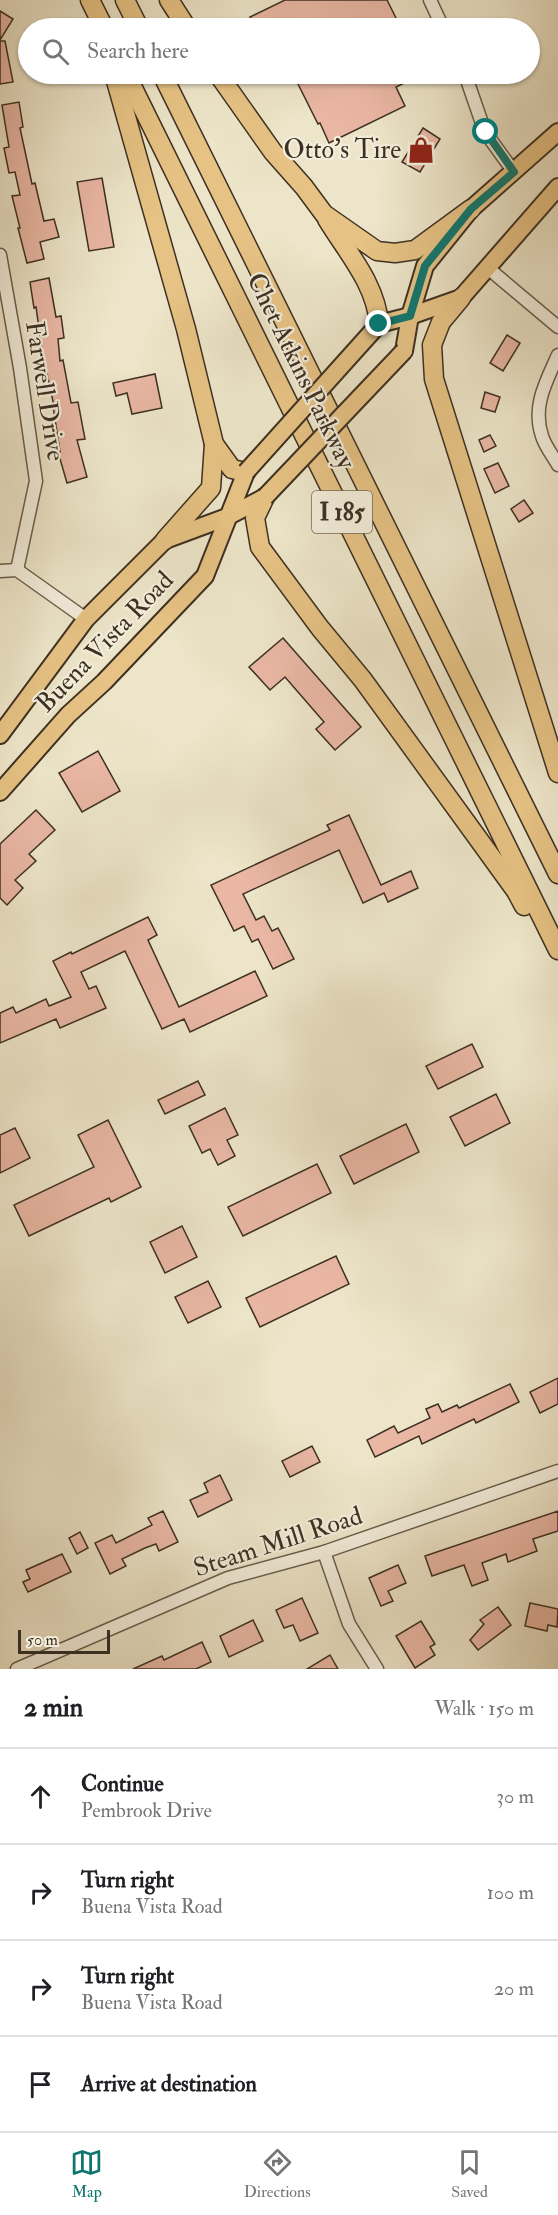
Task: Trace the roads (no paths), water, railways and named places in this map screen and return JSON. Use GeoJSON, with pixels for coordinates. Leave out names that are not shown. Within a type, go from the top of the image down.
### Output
{"type":"FeatureCollection","features":[{"type":"Feature","properties":{"kind":"highway"},"geometry":{"type":"LineString","coordinates":[[125,0],[134,18]]}},
{"type":"Feature","properties":{"kind":"highway"},"geometry":{"type":"LineString","coordinates":[[169,0],[181,18]]}},
{"type":"Feature","properties":{"kind":"highway"},"geometry":{"type":"LineString","coordinates":[[117,84],[186,329],[214,444],[212,488],[165,540]]}},
{"type":"Feature","properties":{"kind":"highway","name":"Chet Atkins Parkway"},"geometry":{"type":"LineString","coordinates":[[131,84],[558,950]]}},
{"type":"Feature","properties":{"kind":"highway","name":"Chet Atkins Parkway"},"geometry":{"type":"LineString","coordinates":[[167,84],[558,874]]}},
{"type":"Feature","properties":{"kind":"highway"},"geometry":{"type":"LineString","coordinates":[[225,84],[273,152],[324,214],[362,274],[378,307],[379,324]]}},
{"type":"Feature","properties":{"kind":"highway"},"geometry":{"type":"LineString","coordinates":[[324,214],[377,251],[395,253],[415,250],[471,209]]}},
{"type":"Feature","properties":{"kind":"highway"},"geometry":{"type":"LineString","coordinates":[[461,298],[441,322],[432,345],[434,379],[558,773]]}},
{"type":"Feature","properties":{"kind":"highway"},"geometry":{"type":"LineString","coordinates":[[214,444],[232,469],[246,472]]}},
{"type":"Feature","properties":{"kind":"highway"},"geometry":{"type":"LineString","coordinates":[[265,497],[255,518],[260,547],[320,628],[363,680],[516,891],[558,966]]}},
{"type":"Feature","properties":{"kind":"main road","name":"Buena Vista Road"},"geometry":{"type":"LineString","coordinates":[[0,735],[86,618],[165,540],[227,517],[265,497],[404,351],[410,316],[425,266],[471,209],[558,132]]}},
{"type":"Feature","properties":{"kind":"main road"},"geometry":{"type":"LineString","coordinates":[[379,324],[461,298],[489,269],[558,187]]}},
{"type":"Feature","properties":{"kind":"main road","name":"Buena Vista Road"},"geometry":{"type":"LineString","coordinates":[[0,792],[68,715],[104,682],[205,576],[246,472],[379,324]]}},
{"type":"Feature","properties":{"kind":"street"},"geometry":{"type":"LineString","coordinates":[[430,0],[438,18]]}},
{"type":"Feature","properties":{"kind":"street"},"geometry":{"type":"LineString","coordinates":[[469,84],[486,132],[514,172]]}},
{"type":"Feature","properties":{"kind":"street","name":"Farwell Drive"},"geometry":{"type":"LineString","coordinates":[[0,255],[20,368],[36,482],[17,570]]}},
{"type":"Feature","properties":{"kind":"street"},"geometry":{"type":"LineString","coordinates":[[489,269],[558,327]]}},
{"type":"Feature","properties":{"kind":"street"},"geometry":{"type":"LineString","coordinates":[[558,355],[540,394],[539,418],[542,437],[558,465]]}},
{"type":"Feature","properties":{"kind":"street"},"geometry":{"type":"LineString","coordinates":[[0,571],[17,570],[86,618]]}},
{"type":"Feature","properties":{"kind":"street","name":"Steam Mill Road"},"geometry":{"type":"LineString","coordinates":[[17,1669],[228,1578],[324,1552],[558,1471]]}},
{"type":"Feature","properties":{"kind":"street"},"geometry":{"type":"LineString","coordinates":[[324,1552],[349,1623],[377,1669]]}},
{"type":"Feature","properties":{"kind":"place","name":"Otto's Tire"},"geometry":{"type":"Point","coordinates":[421,150]}}]}
